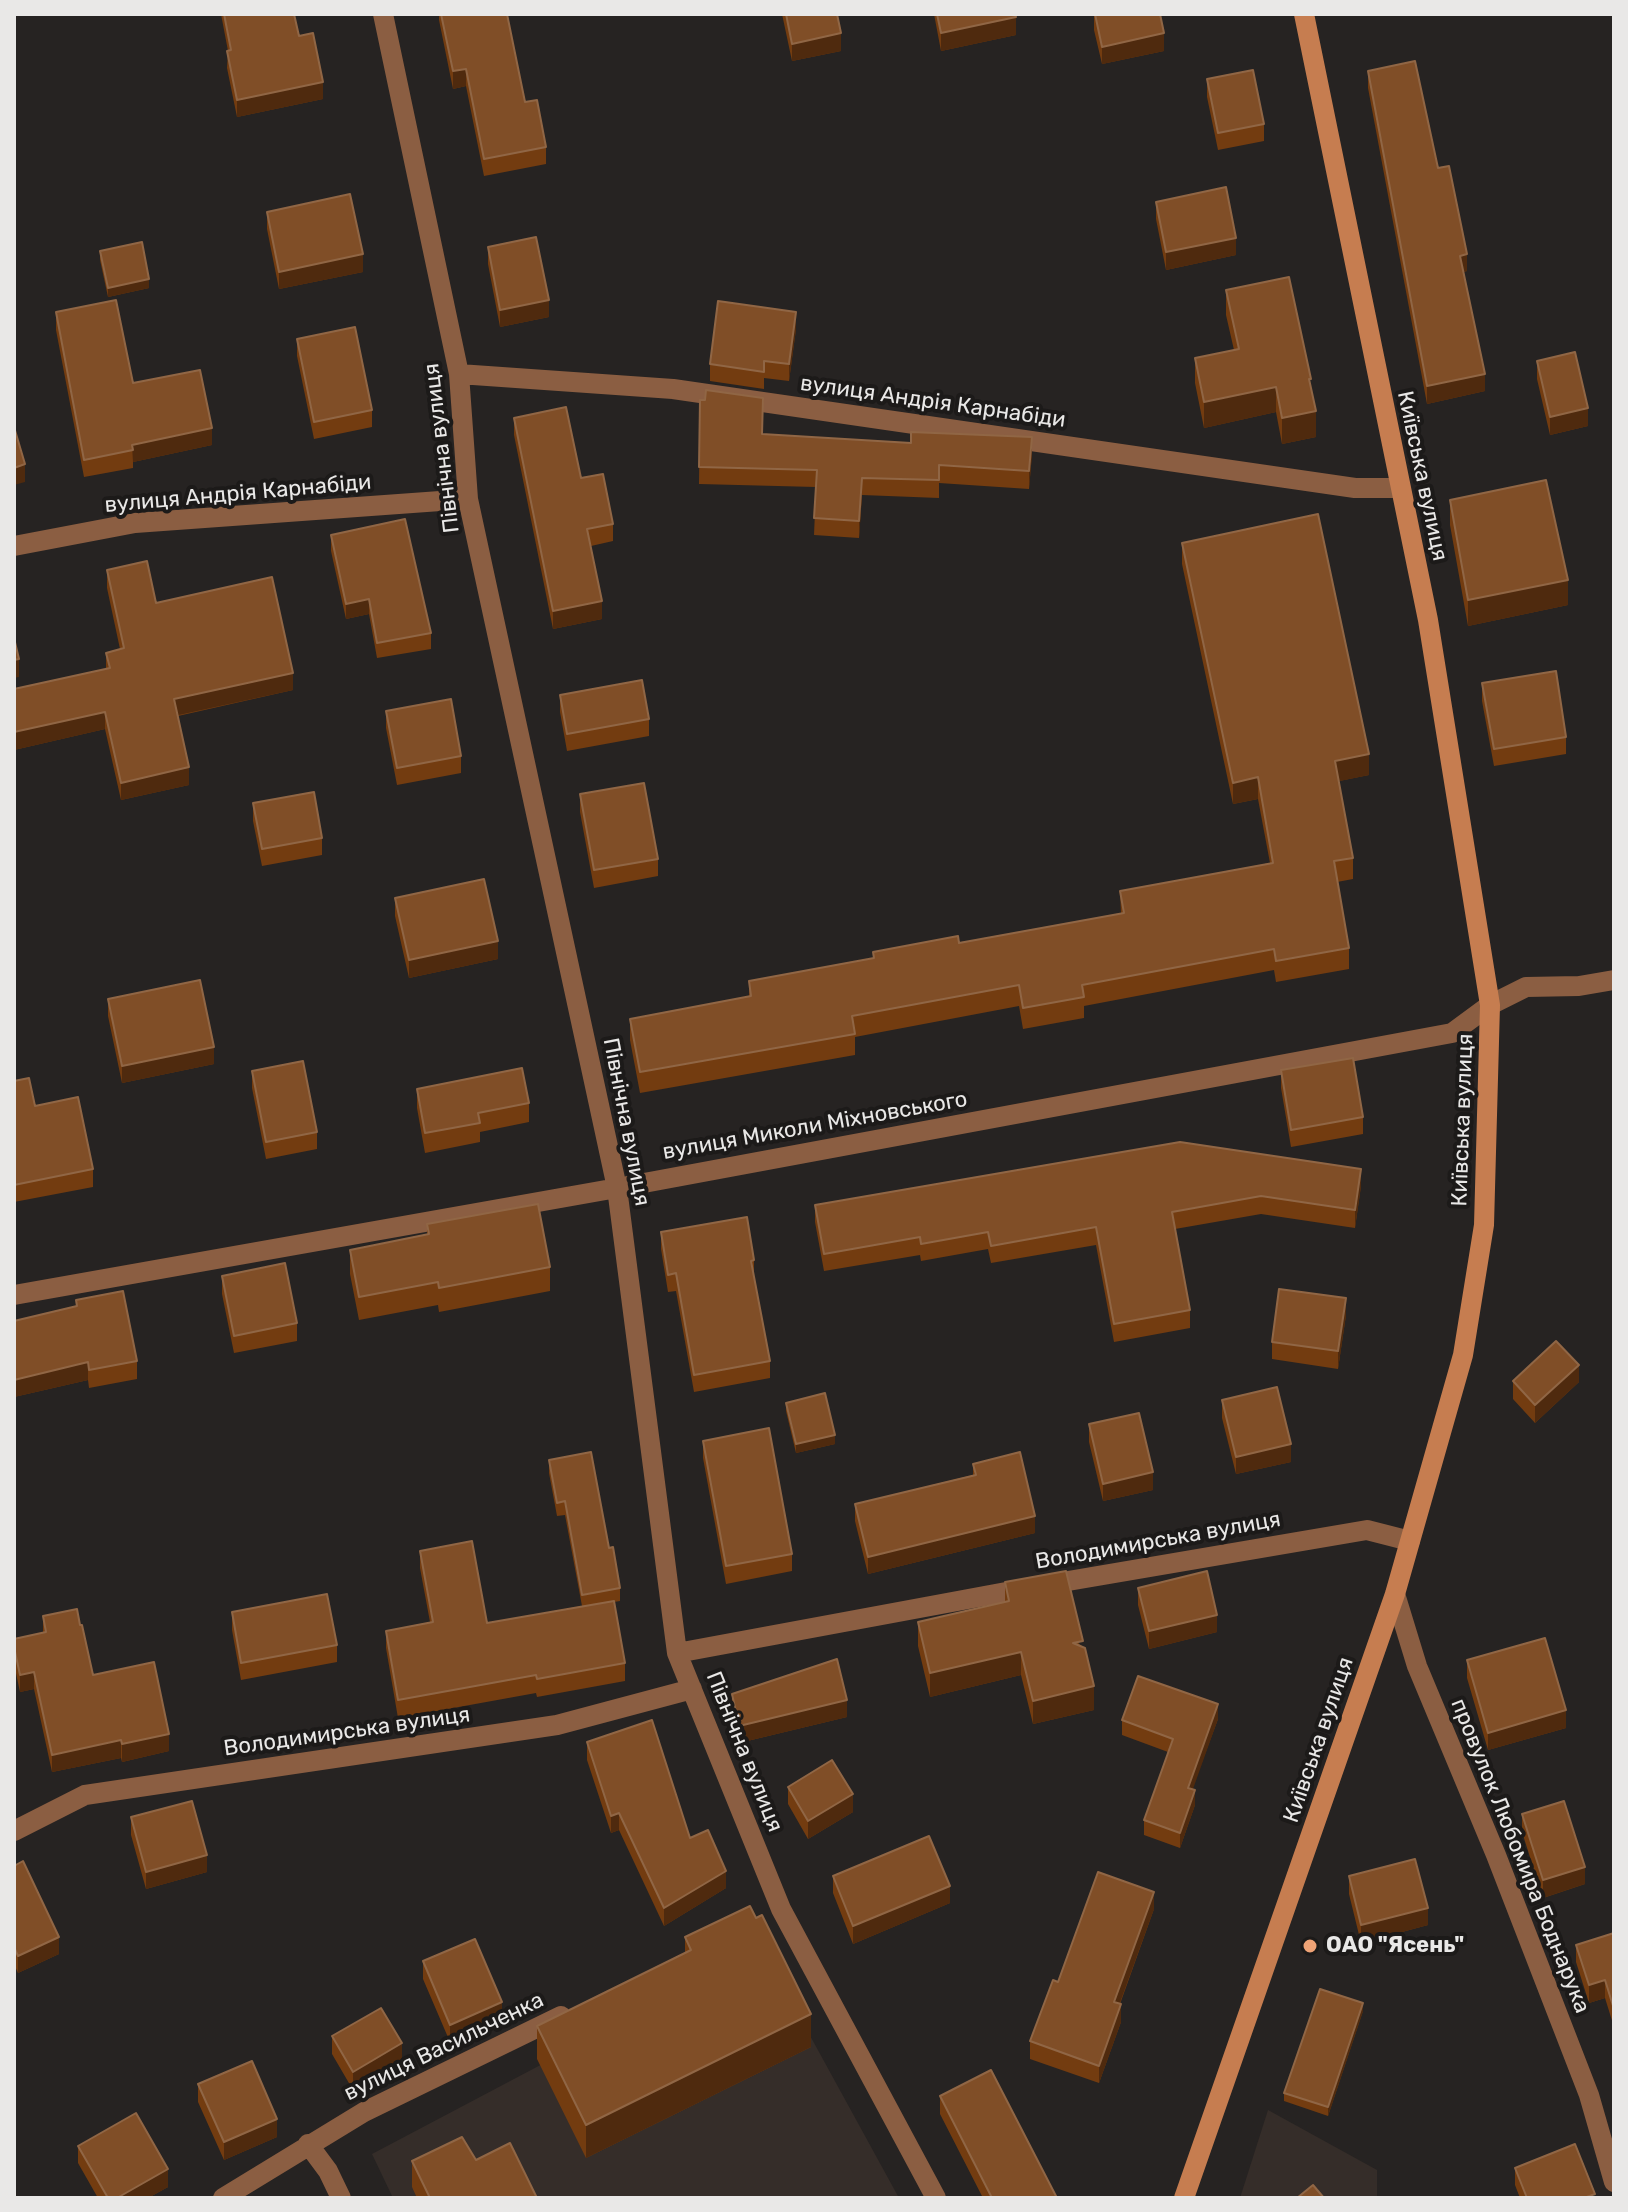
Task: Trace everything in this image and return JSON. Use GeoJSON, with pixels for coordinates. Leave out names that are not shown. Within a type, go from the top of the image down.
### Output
{"type":"FeatureCollection","features":[{"type":"Feature","properties":{"kind":"main road","name":"Київська вулиця"},"geometry":{"type":"LineString","coordinates":[[1184,2198],[1395,1594],[1463,1355],[1484,1225],[1490,1005],[1428,620],[1304,14]]}},
{"type":"Feature","properties":{"kind":"street","name":"Північна вулиця"},"geometry":{"type":"LineString","coordinates":[[383,14],[459,374],[468,499],[617,1188],[677,1653],[773,1912],[936,2198]]}},
{"type":"Feature","properties":{"kind":"street","name":"вулиця Андрія Карнабіди"},"geometry":{"type":"LineString","coordinates":[[459,374],[673,389],[1355,488],[1400,488]]}},
{"type":"Feature","properties":{"kind":"street","name":"вулиця Андрія Карнабіди"},"geometry":{"type":"LineString","coordinates":[[14,546],[135,523],[468,499]]}},
{"type":"Feature","properties":{"kind":"street","name":"вулиця Миколи Міхновського"},"geometry":{"type":"LineString","coordinates":[[14,1295],[617,1188],[1452,1033],[1490,1005],[1526,987],[1579,986],[1614,980]]}},
{"type":"Feature","properties":{"kind":"street","name":"Володимирська вулиця"},"geometry":{"type":"LineString","coordinates":[[677,1653],[1033,1587],[1367,1530],[1410,1541]]}},
{"type":"Feature","properties":{"kind":"street","name":"провулок Любомира Боднарука"},"geometry":{"type":"LineString","coordinates":[[1395,1594],[1417,1666],[1496,1855],[1589,2095],[1614,2182]]}},
{"type":"Feature","properties":{"kind":"street","name":"Володимирська вулиця"},"geometry":{"type":"LineString","coordinates":[[14,1831],[85,1795],[557,1725],[692,1689]]}},
{"type":"Feature","properties":{"kind":"street","name":"вулиця Васильченка"},"geometry":{"type":"LineString","coordinates":[[223,2198],[364,2112],[579,2007]]}},
{"type":"Feature","properties":{"kind":"street"},"geometry":{"type":"LineString","coordinates":[[308,2144],[328,2171],[341,2198]]}},
{"type":"Feature","properties":{"kind":"shaded area"},"geometry":{"type":"Polygon","coordinates":[[[762,1948],[899,2198],[393,2198],[372,2154],[762,1948]]]}},
{"type":"Feature","properties":{"kind":"shaded area"},"geometry":{"type":"Polygon","coordinates":[[[1268,2110],[1377,2170],[1377,2198],[1240,2198],[1268,2110]]]}},
{"type":"Feature","properties":{"kind":"building"},"geometry":{"type":"Polygon","coordinates":[[[224,14],[294,14],[299,36],[313,33],[323,82],[237,100],[227,51],[231,50],[224,14]]]}},
{"type":"Feature","properties":{"kind":"building"},"geometry":{"type":"Polygon","coordinates":[[[441,14],[507,14],[525,102],[537,100],[546,147],[484,159],[466,69],[453,71],[441,14]]]}},
{"type":"Feature","properties":{"kind":"building"},"geometry":{"type":"Polygon","coordinates":[[[786,14],[837,14],[841,33],[792,44],[786,14]]]}},
{"type":"Feature","properties":{"kind":"building"},"geometry":{"type":"Polygon","coordinates":[[[937,14],[1015,14],[1016,17],[941,33],[937,14]]]}},
{"type":"Feature","properties":{"kind":"building"},"geometry":{"type":"Polygon","coordinates":[[[1095,14],[1160,14],[1164,33],[1102,47],[1095,14]]]}},
{"type":"Feature","properties":{"kind":"building"},"geometry":{"type":"Polygon","coordinates":[[[1415,61],[1438,168],[1449,166],[1467,254],[1460,256],[1485,374],[1427,386],[1368,71],[1415,61]]]}},
{"type":"Feature","properties":{"kind":"building"},"geometry":{"type":"Polygon","coordinates":[[[1253,70],[1264,124],[1218,133],[1207,79],[1253,70]]]}},
{"type":"Feature","properties":{"kind":"building"},"geometry":{"type":"Polygon","coordinates":[[[1226,187],[1236,238],[1166,252],[1156,202],[1226,187]]]}},
{"type":"Feature","properties":{"kind":"building"},"geometry":{"type":"Polygon","coordinates":[[[350,194],[363,254],[279,272],[267,212],[350,194]]]}},
{"type":"Feature","properties":{"kind":"building"},"geometry":{"type":"Polygon","coordinates":[[[536,237],[549,300],[500,310],[488,247],[536,237]]]}},
{"type":"Feature","properties":{"kind":"building"},"geometry":{"type":"Polygon","coordinates":[[[142,242],[149,279],[108,288],[100,251],[142,242]]]}},
{"type":"Feature","properties":{"kind":"building"},"geometry":{"type":"Polygon","coordinates":[[[1289,277],[1316,411],[1282,418],[1276,387],[1204,402],[1195,358],[1239,349],[1226,290],[1289,277]]]}},
{"type":"Feature","properties":{"kind":"building"},"geometry":{"type":"Polygon","coordinates":[[[116,300],[133,383],[200,370],[212,428],[132,445],[133,450],[84,460],[56,312],[116,300]]]}},
{"type":"Feature","properties":{"kind":"building"},"geometry":{"type":"Polygon","coordinates":[[[718,301],[796,312],[789,364],[764,361],[764,372],[710,364],[718,301]]]}},
{"type":"Feature","properties":{"kind":"building"},"geometry":{"type":"Polygon","coordinates":[[[355,327],[372,410],[314,422],[297,339],[355,327]]]}},
{"type":"Feature","properties":{"kind":"building"},"geometry":{"type":"Polygon","coordinates":[[[1575,352],[1588,408],[1550,417],[1537,361],[1575,352]]]}},
{"type":"Feature","properties":{"kind":"building"},"geometry":{"type":"Polygon","coordinates":[[[706,390],[763,398],[762,434],[911,443],[911,432],[1032,437],[1029,471],[939,465],[939,480],[862,478],[859,521],[814,518],[817,470],[699,467],[700,400],[705,400],[706,390]]]}},
{"type":"Feature","properties":{"kind":"building"},"geometry":{"type":"Polygon","coordinates":[[[566,407],[581,478],[603,474],[613,524],[587,529],[602,601],[553,611],[514,418],[566,407]]]}},
{"type":"Feature","properties":{"kind":"building"},"geometry":{"type":"Polygon","coordinates":[[[14,427],[25,464],[14,468],[14,427]]]}},
{"type":"Feature","properties":{"kind":"building"},"geometry":{"type":"Polygon","coordinates":[[[1546,480],[1568,580],[1468,600],[1450,500],[1546,480]]]}},
{"type":"Feature","properties":{"kind":"building"},"geometry":{"type":"Polygon","coordinates":[[[1318,514],[1369,754],[1335,761],[1353,858],[1334,861],[1349,948],[1276,961],[1274,949],[1082,985],[1084,997],[1023,1008],[1019,985],[852,1016],[855,1034],[640,1072],[630,1019],[751,996],[749,981],[874,958],[873,952],[958,936],[959,943],[1124,913],[1120,891],[1273,863],[1258,777],[1233,783],[1182,543],[1318,514]]]}},
{"type":"Feature","properties":{"kind":"building"},"geometry":{"type":"Polygon","coordinates":[[[405,519],[431,633],[377,643],[369,599],[346,604],[331,535],[405,519]]]}},
{"type":"Feature","properties":{"kind":"building"},"geometry":{"type":"Polygon","coordinates":[[[147,561],[156,603],[272,577],[293,673],[174,699],[189,767],[121,783],[105,712],[14,732],[14,689],[110,668],[106,653],[124,648],[107,570],[147,561]]]}},
{"type":"Feature","properties":{"kind":"building"},"geometry":{"type":"Polygon","coordinates":[[[14,638],[19,659],[14,660],[14,638]]]}},
{"type":"Feature","properties":{"kind":"building"},"geometry":{"type":"Polygon","coordinates":[[[1556,671],[1566,737],[1494,749],[1482,683],[1556,671]]]}},
{"type":"Feature","properties":{"kind":"building"},"geometry":{"type":"Polygon","coordinates":[[[642,680],[649,719],[567,734],[560,695],[642,680]]]}},
{"type":"Feature","properties":{"kind":"building"},"geometry":{"type":"Polygon","coordinates":[[[451,699],[461,756],[397,768],[386,711],[451,699]]]}},
{"type":"Feature","properties":{"kind":"building"},"geometry":{"type":"Polygon","coordinates":[[[644,783],[658,859],[594,870],[580,794],[644,783]]]}},
{"type":"Feature","properties":{"kind":"building"},"geometry":{"type":"Polygon","coordinates":[[[314,792],[322,838],[262,849],[253,803],[314,792]]]}},
{"type":"Feature","properties":{"kind":"building"},"geometry":{"type":"Polygon","coordinates":[[[484,879],[498,941],[409,960],[395,898],[484,879]]]}},
{"type":"Feature","properties":{"kind":"building"},"geometry":{"type":"Polygon","coordinates":[[[200,980],[214,1047],[122,1066],[108,999],[200,980]]]}},
{"type":"Feature","properties":{"kind":"building"},"geometry":{"type":"Polygon","coordinates":[[[1353,1058],[1363,1117],[1291,1130],[1281,1070],[1353,1058]]]}},
{"type":"Feature","properties":{"kind":"building"},"geometry":{"type":"Polygon","coordinates":[[[303,1061],[317,1132],[266,1142],[252,1071],[303,1061]]]}},
{"type":"Feature","properties":{"kind":"building"},"geometry":{"type":"Polygon","coordinates":[[[522,1068],[529,1103],[478,1113],[480,1123],[425,1133],[417,1089],[522,1068]]]}},
{"type":"Feature","properties":{"kind":"building"},"geometry":{"type":"Polygon","coordinates":[[[29,1078],[35,1106],[78,1097],[93,1169],[14,1185],[14,1081],[29,1078]]]}},
{"type":"Feature","properties":{"kind":"building"},"geometry":{"type":"Polygon","coordinates":[[[1180,1142],[1361,1169],[1355,1210],[1261,1196],[1172,1212],[1190,1310],[1114,1324],[1096,1227],[991,1246],[988,1232],[921,1244],[920,1237],[824,1254],[815,1205],[1180,1142]]]}},
{"type":"Feature","properties":{"kind":"building"},"geometry":{"type":"Polygon","coordinates":[[[538,1204],[550,1267],[439,1288],[438,1282],[359,1297],[350,1250],[429,1234],[427,1224],[538,1204]]]}},
{"type":"Feature","properties":{"kind":"building"},"geometry":{"type":"Polygon","coordinates":[[[747,1217],[754,1260],[751,1261],[770,1361],[694,1375],[676,1273],[668,1275],[661,1232],[747,1217]]]}},
{"type":"Feature","properties":{"kind":"building"},"geometry":{"type":"Polygon","coordinates":[[[285,1263],[297,1323],[234,1336],[222,1276],[285,1263]]]}},
{"type":"Feature","properties":{"kind":"building"},"geometry":{"type":"Polygon","coordinates":[[[1279,1289],[1346,1298],[1338,1351],[1272,1342],[1279,1289]]]}},
{"type":"Feature","properties":{"kind":"building"},"geometry":{"type":"Polygon","coordinates":[[[123,1291],[137,1361],[89,1370],[88,1362],[14,1380],[14,1321],[77,1306],[76,1300],[123,1291]]]}},
{"type":"Feature","properties":{"kind":"building"},"geometry":{"type":"Polygon","coordinates":[[[1556,1341],[1579,1365],[1535,1405],[1513,1381],[1556,1341]]]}},
{"type":"Feature","properties":{"kind":"building"},"geometry":{"type":"Polygon","coordinates":[[[1277,1387],[1291,1444],[1236,1457],[1222,1400],[1277,1387]]]}},
{"type":"Feature","properties":{"kind":"building"},"geometry":{"type":"Polygon","coordinates":[[[825,1393],[835,1435],[796,1444],[786,1403],[825,1393]]]}},
{"type":"Feature","properties":{"kind":"building"},"geometry":{"type":"Polygon","coordinates":[[[1139,1413],[1153,1472],[1103,1484],[1089,1424],[1139,1413]]]}},
{"type":"Feature","properties":{"kind":"building"},"geometry":{"type":"Polygon","coordinates":[[[769,1428],[792,1554],[726,1566],[703,1441],[769,1428]]]}},
{"type":"Feature","properties":{"kind":"building"},"geometry":{"type":"Polygon","coordinates":[[[591,1452],[609,1548],[613,1547],[620,1588],[582,1595],[565,1501],[557,1503],[549,1460],[591,1452]]]}},
{"type":"Feature","properties":{"kind":"building"},"geometry":{"type":"Polygon","coordinates":[[[1020,1452],[1035,1516],[868,1557],[855,1504],[976,1475],[973,1464],[1020,1452]]]}},
{"type":"Feature","properties":{"kind":"building"},"geometry":{"type":"Polygon","coordinates":[[[472,1541],[487,1623],[614,1601],[625,1663],[537,1679],[536,1675],[398,1700],[386,1631],[433,1622],[420,1551],[472,1541]]]}},
{"type":"Feature","properties":{"kind":"building"},"geometry":{"type":"Polygon","coordinates":[[[1066,1571],[1083,1641],[1073,1643],[1085,1648],[1094,1686],[1033,1701],[1021,1652],[930,1673],[918,1622],[1009,1601],[1005,1582],[1066,1571]]]}},
{"type":"Feature","properties":{"kind":"building"},"geometry":{"type":"Polygon","coordinates":[[[1207,1571],[1217,1615],[1149,1631],[1138,1588],[1207,1571]]]}},
{"type":"Feature","properties":{"kind":"building"},"geometry":{"type":"Polygon","coordinates":[[[327,1594],[337,1645],[241,1663],[232,1612],[327,1594]]]}},
{"type":"Feature","properties":{"kind":"building"},"geometry":{"type":"Polygon","coordinates":[[[77,1609],[93,1675],[154,1662],[169,1734],[122,1744],[121,1740],[52,1755],[34,1672],[20,1675],[14,1639],[46,1632],[43,1616],[77,1609]]]}},
{"type":"Feature","properties":{"kind":"building"},"geometry":{"type":"Polygon","coordinates":[[[1545,1638],[1566,1710],[1488,1733],[1467,1660],[1545,1638]]]}},
{"type":"Feature","properties":{"kind":"building"},"geometry":{"type":"Polygon","coordinates":[[[837,1659],[847,1700],[739,1726],[732,1694],[837,1659]]]}},
{"type":"Feature","properties":{"kind":"building"},"geometry":{"type":"Polygon","coordinates":[[[1138,1676],[1218,1704],[1188,1788],[1195,1790],[1180,1833],[1144,1820],[1173,1739],[1122,1720],[1138,1676]]]}},
{"type":"Feature","properties":{"kind":"building"},"geometry":{"type":"Polygon","coordinates":[[[652,1720],[690,1838],[708,1830],[726,1871],[664,1908],[619,1813],[611,1816],[587,1742],[652,1720]]]}},
{"type":"Feature","properties":{"kind":"building"},"geometry":{"type":"Polygon","coordinates":[[[832,1760],[853,1794],[808,1821],[788,1787],[832,1760]]]}},
{"type":"Feature","properties":{"kind":"building"},"geometry":{"type":"Polygon","coordinates":[[[192,1801],[207,1855],[146,1872],[131,1817],[192,1801]]]}},
{"type":"Feature","properties":{"kind":"building"},"geometry":{"type":"Polygon","coordinates":[[[1564,1801],[1585,1867],[1543,1880],[1522,1814],[1564,1801]]]}},
{"type":"Feature","properties":{"kind":"building"},"geometry":{"type":"Polygon","coordinates":[[[929,1836],[950,1886],[853,1926],[833,1876],[929,1836]]]}},
{"type":"Feature","properties":{"kind":"building"},"geometry":{"type":"Polygon","coordinates":[[[1415,1859],[1428,1908],[1361,1925],[1349,1876],[1415,1859]]]}},
{"type":"Feature","properties":{"kind":"building"},"geometry":{"type":"Polygon","coordinates":[[[23,1861],[59,1937],[18,1956],[14,1947],[14,1866],[23,1861]]]}},
{"type":"Feature","properties":{"kind":"building"},"geometry":{"type":"Polygon","coordinates":[[[1098,1872],[1154,1892],[1114,2002],[1121,2004],[1099,2066],[1030,2041],[1053,1980],[1058,1982],[1098,1872]]]}},
{"type":"Feature","properties":{"kind":"building"},"geometry":{"type":"Polygon","coordinates":[[[750,1906],[756,1918],[762,1915],[811,2014],[586,2125],[537,2026],[691,1950],[685,1937],[750,1906]]]}},
{"type":"Feature","properties":{"kind":"building"},"geometry":{"type":"Polygon","coordinates":[[[1614,1933],[1614,2009],[1605,1980],[1589,1985],[1576,1945],[1614,1933]]]}},
{"type":"Feature","properties":{"kind":"building"},"geometry":{"type":"Polygon","coordinates":[[[475,1939],[502,2002],[450,2025],[423,1961],[475,1939]]]}},
{"type":"Feature","properties":{"kind":"building"},"geometry":{"type":"Polygon","coordinates":[[[1320,1989],[1363,2003],[1328,2107],[1284,2093],[1320,1989]]]}},
{"type":"Feature","properties":{"kind":"building"},"geometry":{"type":"Polygon","coordinates":[[[381,2008],[402,2043],[353,2072],[332,2036],[381,2008]]]}},
{"type":"Feature","properties":{"kind":"building"},"geometry":{"type":"Polygon","coordinates":[[[252,2061],[277,2119],[224,2142],[198,2084],[252,2061]]]}},
{"type":"Feature","properties":{"kind":"building"},"geometry":{"type":"Polygon","coordinates":[[[991,2070],[1057,2198],[992,2198],[940,2096],[991,2070]]]}},
{"type":"Feature","properties":{"kind":"building"},"geometry":{"type":"Polygon","coordinates":[[[136,2113],[168,2169],[117,2198],[108,2198],[78,2146],[136,2113]]]}},
{"type":"Feature","properties":{"kind":"building"},"geometry":{"type":"Polygon","coordinates":[[[462,2137],[476,2160],[510,2143],[537,2198],[430,2198],[412,2161],[462,2137]]]}},
{"type":"Feature","properties":{"kind":"building"},"geometry":{"type":"Polygon","coordinates":[[[1575,2144],[1595,2194],[1584,2198],[1527,2198],[1515,2168],[1575,2144]]]}},
{"type":"Feature","properties":{"kind":"building"},"geometry":{"type":"Polygon","coordinates":[[[1313,2185],[1324,2198],[1297,2198],[1313,2185]]]}},
{"type":"Feature","properties":{"kind":"place","name":"ОАО \"Ясень\""},"geometry":{"type":"Point","coordinates":[1310,1946]}}]}
